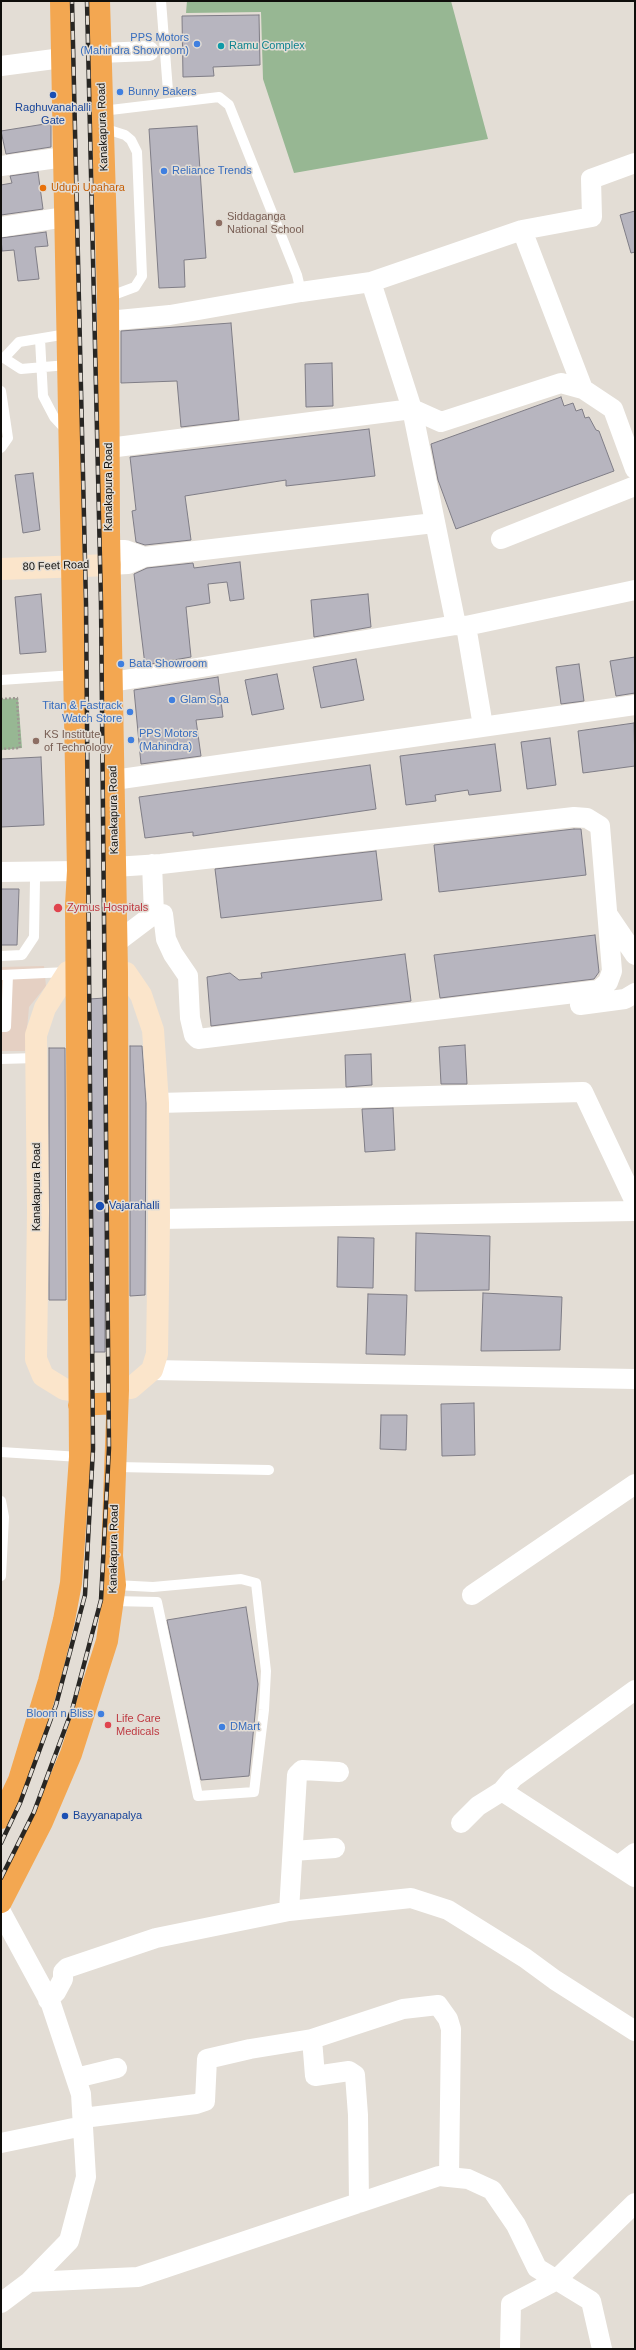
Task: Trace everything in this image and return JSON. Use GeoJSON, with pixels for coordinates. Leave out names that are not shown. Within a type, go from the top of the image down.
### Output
{"type":"FeatureCollection","features":[{"type":"Feature","properties":{"kind":"highway"},"geometry":{"type":"LineString","coordinates":[[1,1818],[19,1780],[49,1681],[64,1620],[71,1584],[80,1457],[72,971],[77,876],[72,559],[67,431],[67,334],[60,1]]}},
{"type":"Feature","properties":{"kind":"highway","name":"Kanakapura Road"},"geometry":{"type":"LineString","coordinates":[[1,1902],[42,1822],[71,1754],[108,1641],[114,1593],[112,1556],[117,1467],[118,972],[114,867],[108,297],[99,1]]}},
{"type":"Feature","properties":{"kind":"highway"},"geometry":{"type":"LineString","coordinates":[[80,1398],[117,1396]]}},
{"type":"Feature","properties":{"kind":"street"},"geometry":{"type":"LineString","coordinates":[[100,53],[149,51]]}},
{"type":"Feature","properties":{"kind":"street"},"geometry":{"type":"LineString","coordinates":[[1,66],[62,58]]}},
{"type":"Feature","properties":{"kind":"street"},"geometry":{"type":"LineString","coordinates":[[1,166],[64,157]]}},
{"type":"Feature","properties":{"kind":"street"},"geometry":{"type":"LineString","coordinates":[[108,321],[170,315],[301,292],[371,282],[522,230],[592,217],[591,179],[635,163]]}},
{"type":"Feature","properties":{"kind":"street"},"geometry":{"type":"LineString","coordinates":[[1,227],[65,217]]}},
{"type":"Feature","properties":{"kind":"street"},"geometry":{"type":"LineString","coordinates":[[522,230],[583,389]]}},
{"type":"Feature","properties":{"kind":"street"},"geometry":{"type":"LineString","coordinates":[[371,282],[412,409],[434,523],[461,626],[483,726]]}},
{"type":"Feature","properties":{"kind":"street"},"geometry":{"type":"LineString","coordinates":[[109,448],[412,409],[441,422],[561,383],[583,389],[613,409],[635,469]]}},
{"type":"Feature","properties":{"kind":"street"},"geometry":{"type":"LineString","coordinates":[[501,539],[635,486]]}},
{"type":"Feature","properties":{"kind":"street"},"geometry":{"type":"LineString","coordinates":[[110,558],[126,550],[144,557],[434,523]]}},
{"type":"Feature","properties":{"kind":"street","name":"80 Feet Road"},"geometry":{"type":"LineString","coordinates":[[1,558],[110,558]]}},
{"type":"Feature","properties":{"kind":"street","name":"80 Feet Road"},"geometry":{"type":"LineString","coordinates":[[1,569],[72,559]]}},
{"type":"Feature","properties":{"kind":"street"},"geometry":{"type":"LineString","coordinates":[[112,682],[461,626],[635,590]]}},
{"type":"Feature","properties":{"kind":"street"},"geometry":{"type":"LineString","coordinates":[[114,780],[635,705]]}},
{"type":"Feature","properties":{"kind":"street"},"geometry":{"type":"LineString","coordinates":[[114,867],[566,818],[587,818],[600,826],[612,971],[608,982],[599,990],[198,1039],[194,1035],[190,1018],[188,976],[173,954],[166,939],[163,914],[154,914],[117,942]]}},
{"type":"Feature","properties":{"kind":"street"},"geometry":{"type":"LineString","coordinates":[[152,864],[154,914]]}},
{"type":"Feature","properties":{"kind":"street"},"geometry":{"type":"LineString","coordinates":[[1,872],[77,876]]}},
{"type":"Feature","properties":{"kind":"street"},"geometry":{"type":"LineString","coordinates":[[607,914],[635,955]]}},
{"type":"Feature","properties":{"kind":"street","name":"Kanakapura Road"},"geometry":{"type":"LineString","coordinates":[[72,971],[45,1008],[36,1035],[36,1359],[43,1376],[80,1398]]}},
{"type":"Feature","properties":{"kind":"street"},"geometry":{"type":"LineString","coordinates":[[117,1396],[131,1388],[152,1370],[157,1354],[159,1219],[158,1103],[153,1030],[141,996],[126,973],[118,972]]}},
{"type":"Feature","properties":{"kind":"street"},"geometry":{"type":"LineString","coordinates":[[572,1006],[625,999],[635,992]]}},
{"type":"Feature","properties":{"kind":"street"},"geometry":{"type":"LineString","coordinates":[[428,1011],[446,1021],[542,1010]]}},
{"type":"Feature","properties":{"kind":"street"},"geometry":{"type":"LineString","coordinates":[[158,1103],[583,1092],[635,1202]]}},
{"type":"Feature","properties":{"kind":"street"},"geometry":{"type":"LineString","coordinates":[[159,1219],[635,1211]]}},
{"type":"Feature","properties":{"kind":"street"},"geometry":{"type":"LineString","coordinates":[[152,1370],[635,1379]]}},
{"type":"Feature","properties":{"kind":"street"},"geometry":{"type":"LineString","coordinates":[[472,1595],[635,1484]]}},
{"type":"Feature","properties":{"kind":"street"},"geometry":{"type":"LineString","coordinates":[[461,1823],[478,1806],[502,1791],[513,1778],[635,1690]]}},
{"type":"Feature","properties":{"kind":"street"},"geometry":{"type":"LineString","coordinates":[[289,1911],[297,1775],[302,1770],[339,1772]]}},
{"type":"Feature","properties":{"kind":"street"},"geometry":{"type":"LineString","coordinates":[[502,1791],[635,1877]]}},
{"type":"Feature","properties":{"kind":"street"},"geometry":{"type":"LineString","coordinates":[[293,1851],[335,1848]]}},
{"type":"Feature","properties":{"kind":"street"},"geometry":{"type":"LineString","coordinates":[[618,1866],[635,1853]]}},
{"type":"Feature","properties":{"kind":"street"},"geometry":{"type":"LineString","coordinates":[[48,2000],[56,1992],[63,1979],[63,1972],[76,1965],[156,1938],[289,1911],[411,1898],[448,1910],[525,1958],[635,2031]]}},
{"type":"Feature","properties":{"kind":"street"},"geometry":{"type":"LineString","coordinates":[[1,1912],[48,2000],[76,2078],[81,2094],[86,2177],[69,2241],[29,2282],[1,2303]]}},
{"type":"Feature","properties":{"kind":"street"},"geometry":{"type":"LineString","coordinates":[[1,2143],[83,2122],[196,2104],[205,2101],[207,2059],[250,2049],[312,2039],[403,2009],[438,2005],[448,2019],[451,2029],[449,2177]]}},
{"type":"Feature","properties":{"kind":"street"},"geometry":{"type":"LineString","coordinates":[[312,2039],[316,2076],[349,2071],[355,2075],[358,2115],[359,2203]]}},
{"type":"Feature","properties":{"kind":"street"},"geometry":{"type":"LineString","coordinates":[[76,2078],[117,2068]]}},
{"type":"Feature","properties":{"kind":"street"},"geometry":{"type":"LineString","coordinates":[[29,2282],[138,2277],[439,2176],[468,2179],[492,2190],[516,2225],[537,2268],[591,2301],[602,2349]]}},
{"type":"Feature","properties":{"kind":"street"},"geometry":{"type":"LineString","coordinates":[[510,2347],[511,2304],[555,2280],[635,2203]]}},
{"type":"Feature","properties":{"kind":"lane"},"geometry":{"type":"LineString","coordinates":[[161,1],[168,91]]}},
{"type":"Feature","properties":{"kind":"lane"},"geometry":{"type":"LineString","coordinates":[[102,119],[219,97],[229,105],[297,275],[301,292]]}},
{"type":"Feature","properties":{"kind":"lane"},"geometry":{"type":"LineString","coordinates":[[102,119],[128,138],[137,152],[142,276],[135,286],[108,297]]}},
{"type":"Feature","properties":{"kind":"lane"},"geometry":{"type":"LineString","coordinates":[[67,334],[19,342],[2,358],[21,369],[67,365]]}},
{"type":"Feature","properties":{"kind":"lane"},"geometry":{"type":"LineString","coordinates":[[40,339],[41,368],[45,403],[67,431]]}},
{"type":"Feature","properties":{"kind":"lane"},"geometry":{"type":"LineString","coordinates":[[1,391],[8,438],[1,448]]}},
{"type":"Feature","properties":{"kind":"lane"},"geometry":{"type":"LineString","coordinates":[[1,680],[74,675]]}},
{"type":"Feature","properties":{"kind":"lane"},"geometry":{"type":"LineString","coordinates":[[1,880],[35,880],[77,876]]}},
{"type":"Feature","properties":{"kind":"lane"},"geometry":{"type":"LineString","coordinates":[[1,956],[22,955],[34,937],[35,880]]}},
{"type":"Feature","properties":{"kind":"lane"},"geometry":{"type":"LineString","coordinates":[[1,1027],[6,1027],[4,975],[72,971]]}},
{"type":"Feature","properties":{"kind":"lane"},"geometry":{"type":"LineString","coordinates":[[1,1059],[36,1058]]}},
{"type":"Feature","properties":{"kind":"lane"},"geometry":{"type":"LineString","coordinates":[[1,1452],[80,1457]]}},
{"type":"Feature","properties":{"kind":"lane"},"geometry":{"type":"LineString","coordinates":[[117,1467],[269,1470]]}},
{"type":"Feature","properties":{"kind":"lane"},"geometry":{"type":"LineString","coordinates":[[1,1501],[4,1517],[1,1576]]}},
{"type":"Feature","properties":{"kind":"lane"},"geometry":{"type":"LineString","coordinates":[[241,1578],[256,1583],[266,1670],[262,1730],[254,1792],[198,1796],[157,1602],[114,1593],[153,1587],[241,1578]]}},
{"type":"Feature","properties":{"kind":"path"},"geometry":{"type":"LineString","coordinates":[[1,699],[17,698],[20,748],[1,749]]}},
{"type":"Feature","properties":{"kind":"shaded area"},"geometry":{"type":"Polygon","coordinates":[[[44,966],[46,986],[29,1007],[25,1051],[1,1051],[1,967],[44,966]]]}},
{"type":"Feature","properties":{"kind":"green space"},"geometry":{"type":"Polygon","coordinates":[[[187,1],[451,1],[488,139],[294,173],[263,79],[261,12],[186,13],[187,1]]]}},
{"type":"Feature","properties":{"kind":"green space"},"geometry":{"type":"Polygon","coordinates":[[[18,698],[22,748],[1,750],[1,699],[18,698]]]}},
{"type":"Feature","properties":{"kind":"building","name":"Ramu Complex"},"geometry":{"type":"Polygon","coordinates":[[[259,15],[260,65],[213,67],[214,76],[183,77],[182,16],[259,15]]]}},
{"type":"Feature","properties":{"kind":"building"},"geometry":{"type":"Polygon","coordinates":[[[51,123],[51,147],[6,154],[1,131],[51,123]]]}},
{"type":"Feature","properties":{"kind":"building"},"geometry":{"type":"Polygon","coordinates":[[[197,126],[206,258],[184,260],[185,287],[159,288],[149,129],[197,126]]]}},
{"type":"Feature","properties":{"kind":"building"},"geometry":{"type":"Polygon","coordinates":[[[38,172],[43,209],[1,215],[1,185],[12,183],[10,176],[38,172]]]}},
{"type":"Feature","properties":{"kind":"building"},"geometry":{"type":"Polygon","coordinates":[[[635,211],[635,252],[631,253],[620,215],[635,211]]]}},
{"type":"Feature","properties":{"kind":"building"},"geometry":{"type":"Polygon","coordinates":[[[46,232],[48,246],[35,247],[39,279],[18,281],[14,250],[2,251],[1,238],[46,232]]]}},
{"type":"Feature","properties":{"kind":"building"},"geometry":{"type":"Polygon","coordinates":[[[231,323],[239,420],[181,427],[177,381],[121,383],[121,331],[231,323]]]}},
{"type":"Feature","properties":{"kind":"building"},"geometry":{"type":"Polygon","coordinates":[[[332,363],[333,406],[306,407],[305,364],[332,363]]]}},
{"type":"Feature","properties":{"kind":"building"},"geometry":{"type":"Polygon","coordinates":[[[561,397],[564,406],[573,403],[576,411],[582,409],[585,418],[589,417],[596,430],[599,431],[614,471],[456,529],[438,480],[431,444],[561,397]]]}},
{"type":"Feature","properties":{"kind":"building"},"geometry":{"type":"Polygon","coordinates":[[[369,429],[375,476],[286,486],[286,480],[185,496],[191,540],[145,545],[136,542],[132,511],[136,510],[130,457],[369,429]]]}},
{"type":"Feature","properties":{"kind":"building"},"geometry":{"type":"Polygon","coordinates":[[[33,473],[40,530],[23,533],[15,475],[33,473]]]}},
{"type":"Feature","properties":{"kind":"building"},"geometry":{"type":"Polygon","coordinates":[[[240,562],[244,599],[230,601],[227,582],[208,584],[210,603],[186,607],[191,657],[145,665],[134,574],[147,568],[193,563],[194,568],[240,562]]]}},
{"type":"Feature","properties":{"kind":"building"},"geometry":{"type":"Polygon","coordinates":[[[41,594],[46,652],[20,654],[15,597],[41,594]]]}},
{"type":"Feature","properties":{"kind":"building"},"geometry":{"type":"Polygon","coordinates":[[[368,594],[371,627],[314,637],[311,600],[368,594]]]}},
{"type":"Feature","properties":{"kind":"building"},"geometry":{"type":"Polygon","coordinates":[[[635,657],[635,693],[616,696],[610,661],[635,657]]]}},
{"type":"Feature","properties":{"kind":"building"},"geometry":{"type":"Polygon","coordinates":[[[356,659],[364,700],[321,708],[313,667],[356,659]]]}},
{"type":"Feature","properties":{"kind":"building"},"geometry":{"type":"Polygon","coordinates":[[[579,664],[584,701],[561,704],[556,667],[579,664]]]}},
{"type":"Feature","properties":{"kind":"building"},"geometry":{"type":"Polygon","coordinates":[[[277,674],[284,709],[252,715],[245,680],[277,674]]]}},
{"type":"Feature","properties":{"kind":"building"},"geometry":{"type":"Polygon","coordinates":[[[218,677],[223,717],[196,720],[201,756],[141,764],[134,690],[218,677]]]}},
{"type":"Feature","properties":{"kind":"building"},"geometry":{"type":"Polygon","coordinates":[[[634,723],[635,766],[583,773],[578,731],[634,723]]]}},
{"type":"Feature","properties":{"kind":"building"},"geometry":{"type":"Polygon","coordinates":[[[550,738],[556,785],[527,789],[521,742],[550,738]]]}},
{"type":"Feature","properties":{"kind":"building"},"geometry":{"type":"Polygon","coordinates":[[[495,744],[501,791],[469,795],[468,790],[435,795],[436,801],[406,805],[400,756],[495,744]]]}},
{"type":"Feature","properties":{"kind":"building"},"geometry":{"type":"Polygon","coordinates":[[[41,757],[44,825],[1,827],[1,759],[41,757]]]}},
{"type":"Feature","properties":{"kind":"building"},"geometry":{"type":"Polygon","coordinates":[[[370,765],[376,809],[193,836],[193,832],[145,838],[139,797],[370,765]]]}},
{"type":"Feature","properties":{"kind":"building"},"geometry":{"type":"Polygon","coordinates":[[[581,829],[586,875],[439,892],[434,845],[581,829]]]}},
{"type":"Feature","properties":{"kind":"building"},"geometry":{"type":"Polygon","coordinates":[[[376,851],[382,900],[221,918],[215,869],[376,851]]]}},
{"type":"Feature","properties":{"kind":"building"},"geometry":{"type":"Polygon","coordinates":[[[1,889],[19,889],[17,945],[1,945],[1,889]]]}},
{"type":"Feature","properties":{"kind":"building"},"geometry":{"type":"Polygon","coordinates":[[[595,935],[599,972],[594,979],[440,998],[434,955],[595,935]]]}},
{"type":"Feature","properties":{"kind":"building"},"geometry":{"type":"Polygon","coordinates":[[[405,954],[411,1001],[211,1026],[207,977],[230,973],[239,980],[262,978],[261,973],[405,954]]]}},
{"type":"Feature","properties":{"kind":"building"},"geometry":{"type":"Polygon","coordinates":[[[105,998],[105,1352],[92,1352],[89,999],[105,998]]]}},
{"type":"Feature","properties":{"kind":"building"},"geometry":{"type":"Polygon","coordinates":[[[465,1045],[467,1084],[441,1084],[439,1047],[465,1045]]]}},
{"type":"Feature","properties":{"kind":"building"},"geometry":{"type":"Polygon","coordinates":[[[130,1046],[142,1046],[146,1103],[145,1295],[130,1296],[130,1046]]]}},
{"type":"Feature","properties":{"kind":"building"},"geometry":{"type":"Polygon","coordinates":[[[49,1048],[65,1048],[66,1300],[49,1300],[49,1048]]]}},
{"type":"Feature","properties":{"kind":"building"},"geometry":{"type":"Polygon","coordinates":[[[371,1054],[372,1085],[346,1087],[345,1055],[371,1054]]]}},
{"type":"Feature","properties":{"kind":"building"},"geometry":{"type":"Polygon","coordinates":[[[393,1108],[395,1150],[365,1152],[362,1109],[393,1108]]]}},
{"type":"Feature","properties":{"kind":"building"},"geometry":{"type":"Polygon","coordinates":[[[416,1233],[490,1236],[489,1290],[415,1291],[416,1233]]]}},
{"type":"Feature","properties":{"kind":"building"},"geometry":{"type":"Polygon","coordinates":[[[338,1237],[374,1238],[373,1288],[337,1287],[338,1237]]]}},
{"type":"Feature","properties":{"kind":"building"},"geometry":{"type":"Polygon","coordinates":[[[483,1293],[562,1297],[560,1350],[481,1351],[483,1293]]]}},
{"type":"Feature","properties":{"kind":"building"},"geometry":{"type":"Polygon","coordinates":[[[368,1294],[407,1295],[405,1355],[366,1354],[368,1294]]]}},
{"type":"Feature","properties":{"kind":"building"},"geometry":{"type":"Polygon","coordinates":[[[474,1403],[475,1455],[442,1456],[441,1404],[474,1403]]]}},
{"type":"Feature","properties":{"kind":"building"},"geometry":{"type":"Polygon","coordinates":[[[381,1415],[407,1415],[406,1450],[380,1449],[381,1415]]]}},
{"type":"Feature","properties":{"kind":"building","name":"DMart"},"geometry":{"type":"Polygon","coordinates":[[[246,1607],[258,1684],[249,1776],[201,1780],[167,1620],[246,1607]]]}},
{"type":"Feature","properties":{"kind":"railway"},"geometry":{"type":"LineString","coordinates":[[1,1843],[20,1803],[56,1705],[85,1595],[93,1449],[86,604],[72,1]]}},
{"type":"Feature","properties":{"kind":"railway"},"geometry":{"type":"LineString","coordinates":[[1,1878],[34,1812],[72,1710],[101,1600],[109,1448],[101,603],[87,1]]}},
{"type":"Feature","properties":{"kind":"place","name":"PPS Motors (Mahindra Showroom)"},"geometry":{"type":"Point","coordinates":[197,44]}},
{"type":"Feature","properties":{"kind":"place","name":"Ramu Complex"},"geometry":{"type":"Point","coordinates":[221,46]}},
{"type":"Feature","properties":{"kind":"place","name":"Bunny Bakers"},"geometry":{"type":"Point","coordinates":[120,92]}},
{"type":"Feature","properties":{"kind":"place","name":"Raghuvanahalli Gate"},"geometry":{"type":"Point","coordinates":[53,95]}},
{"type":"Feature","properties":{"kind":"place","name":"Reliance Trends"},"geometry":{"type":"Point","coordinates":[164,171]}},
{"type":"Feature","properties":{"kind":"place","name":"Udupi Upahara"},"geometry":{"type":"Point","coordinates":[43,188]}},
{"type":"Feature","properties":{"kind":"place","name":"Siddaganga National School"},"geometry":{"type":"Point","coordinates":[219,223]}},
{"type":"Feature","properties":{"kind":"place","name":"Bata Showroom"},"geometry":{"type":"Point","coordinates":[121,664]}},
{"type":"Feature","properties":{"kind":"place","name":"Glam Spa"},"geometry":{"type":"Point","coordinates":[172,700]}},
{"type":"Feature","properties":{"kind":"place","name":"Titan & Fastrack Watch Store"},"geometry":{"type":"Point","coordinates":[130,712]}},
{"type":"Feature","properties":{"kind":"place","name":"PPS Motors (Mahindra)"},"geometry":{"type":"Point","coordinates":[131,740]}},
{"type":"Feature","properties":{"kind":"place","name":"KS Institute of Technology"},"geometry":{"type":"Point","coordinates":[36,741]}},
{"type":"Feature","properties":{"kind":"place","name":"Zymus Hospitals"},"geometry":{"type":"Point","coordinates":[58,908]}},
{"type":"Feature","properties":{"kind":"place","name":"Vajarahalli"},"geometry":{"type":"Point","coordinates":[100,1206]}},
{"type":"Feature","properties":{"kind":"place","name":"Bloom n Bliss"},"geometry":{"type":"Point","coordinates":[101,1714]}},
{"type":"Feature","properties":{"kind":"place","name":"Life Care Medicals"},"geometry":{"type":"Point","coordinates":[108,1725]}},
{"type":"Feature","properties":{"kind":"place","name":"DMart"},"geometry":{"type":"Point","coordinates":[222,1727]}},
{"type":"Feature","properties":{"kind":"place","name":"Bayyanapalya"},"geometry":{"type":"Point","coordinates":[65,1816]}}]}
